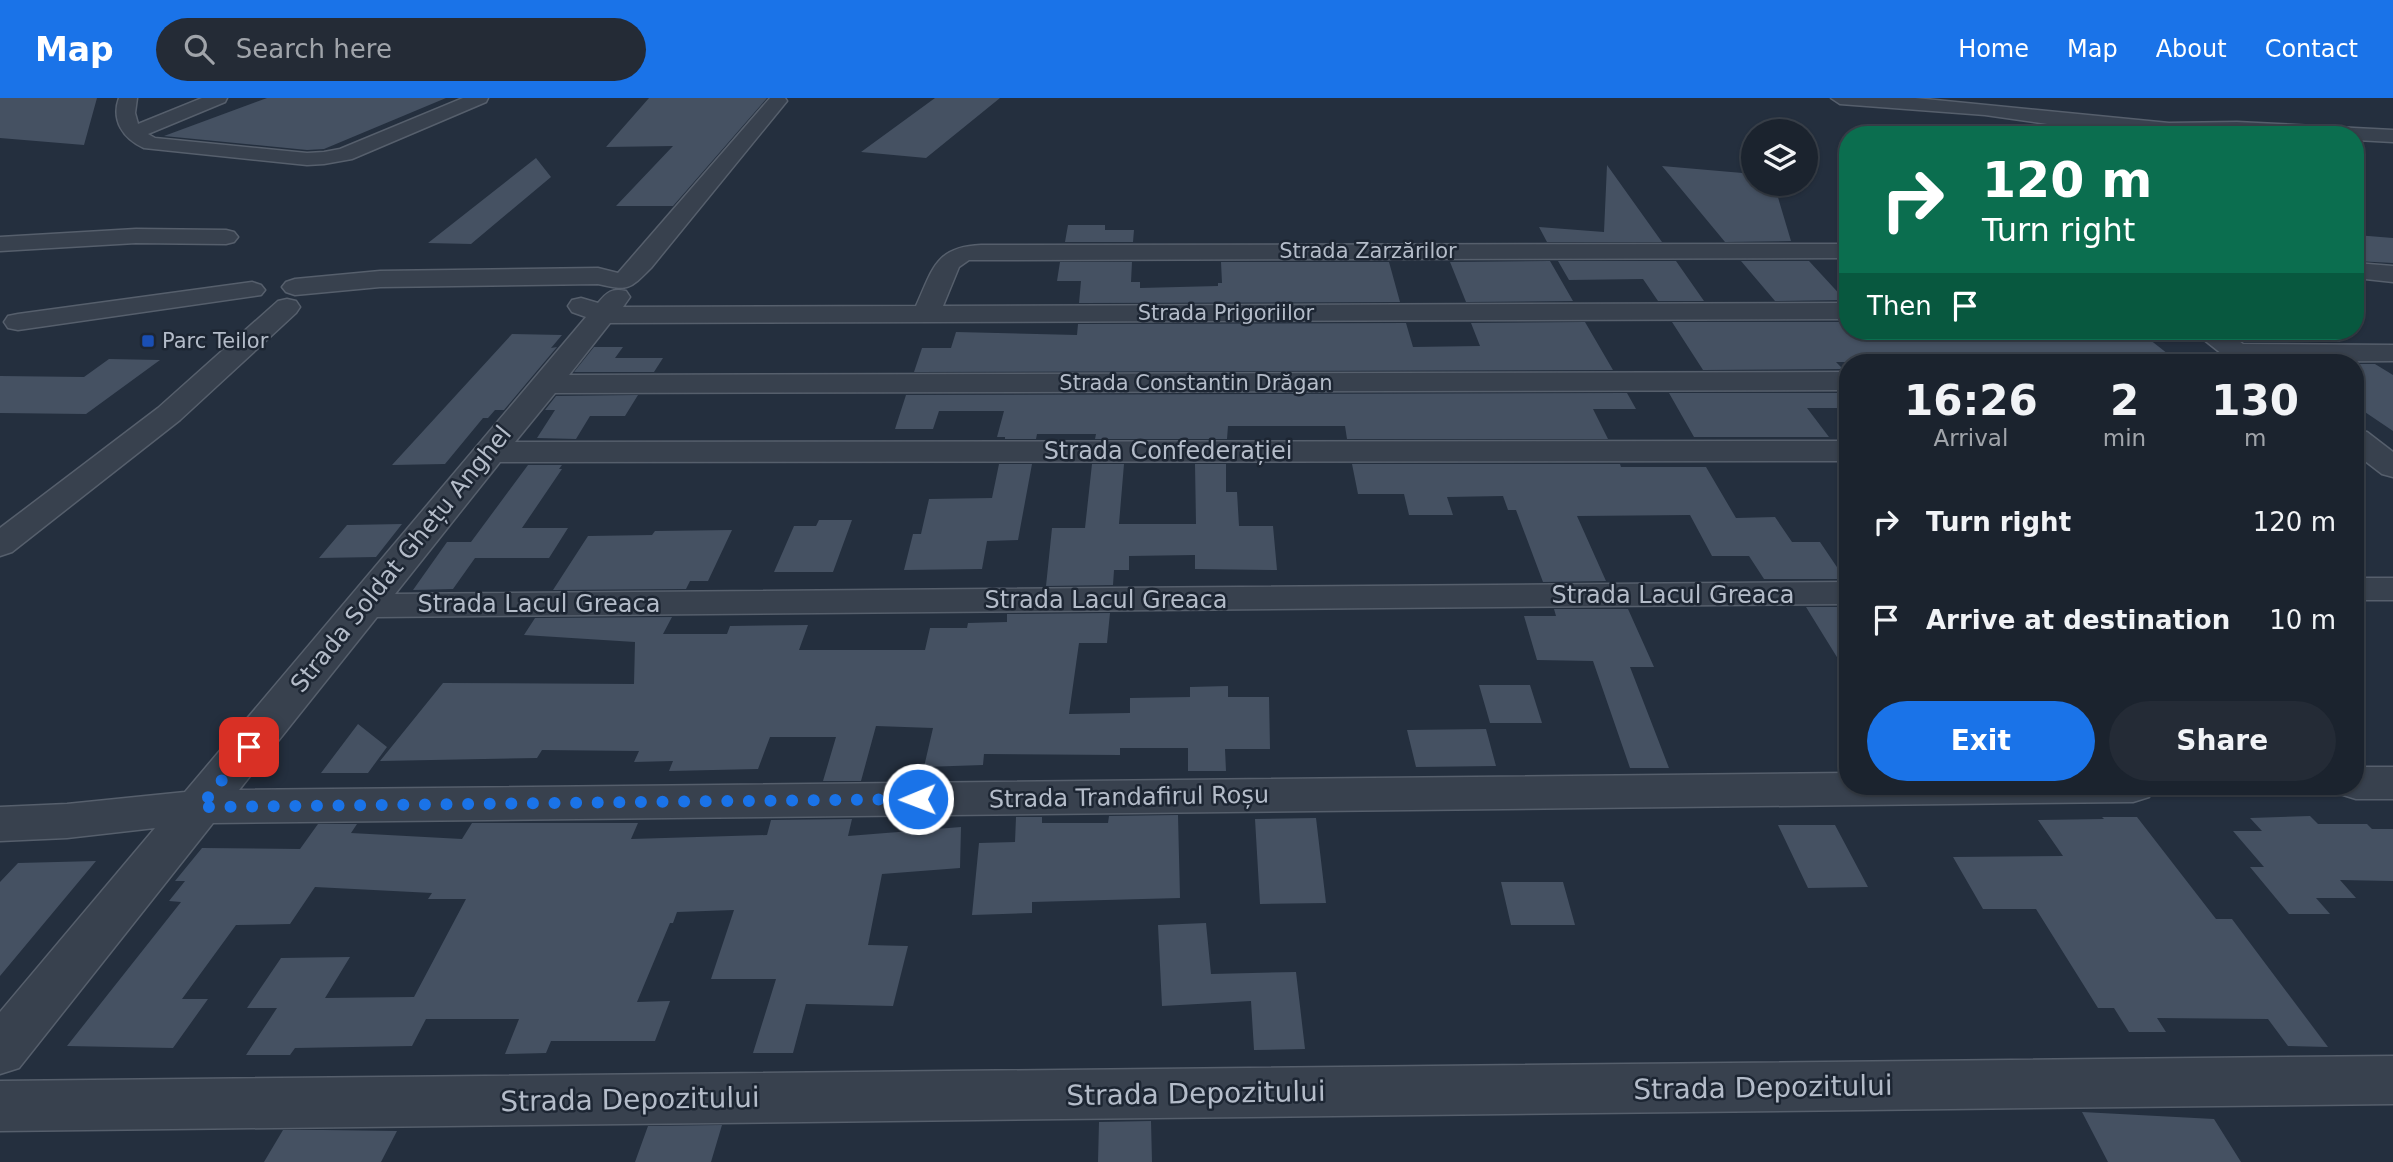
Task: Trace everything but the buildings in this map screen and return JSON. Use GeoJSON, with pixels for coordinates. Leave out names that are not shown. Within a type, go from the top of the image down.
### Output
{"type":"FeatureCollection","features":[{"type":"Feature","properties":{"kind":"street"},"geometry":{"type":"LineString","coordinates":[[128,98],[123,111],[126,122],[141,140],[152,144],[307,159],[345,155],[479,98]]}},
{"type":"Feature","properties":{"kind":"street"},"geometry":{"type":"LineString","coordinates":[[134,133],[218,98]]}},
{"type":"Feature","properties":{"kind":"street"},"geometry":{"type":"LineString","coordinates":[[1840,98],[1985,109],[2068,121],[2131,126]]}},
{"type":"Feature","properties":{"kind":"street","name":"Strada Soldat Ghețu Anghel"},"geometry":{"type":"LineString","coordinates":[[0,1051],[545,384],[589,301],[642,263],[778,101]]}},
{"type":"Feature","properties":{"kind":"street"},"geometry":{"type":"LineString","coordinates":[[2364,135],[2393,136]]}},
{"type":"Feature","properties":{"kind":"street"},"geometry":{"type":"LineString","coordinates":[[0,244],[161,235],[226,237]]}},
{"type":"Feature","properties":{"kind":"street","name":"Strada Zarzărilor"},"geometry":{"type":"LineString","coordinates":[[926,314],[948,263],[962,253],[981,251],[1839,251]]}},
{"type":"Feature","properties":{"kind":"street"},"geometry":{"type":"LineString","coordinates":[[2364,272],[2393,274]]}},
{"type":"Feature","properties":{"kind":"street"},"geometry":{"type":"LineString","coordinates":[[585,277],[554,288],[547,298],[589,301]]}},
{"type":"Feature","properties":{"kind":"street"},"geometry":{"type":"LineString","coordinates":[[9,322],[231,312],[263,314],[295,297],[332,283],[414,279],[609,277],[589,301]]}},
{"type":"Feature","properties":{"kind":"street"},"geometry":{"type":"LineString","coordinates":[[414,279],[589,301]]}},
{"type":"Feature","properties":{"kind":"street"},"geometry":{"type":"LineString","coordinates":[[9,322],[276,286],[295,297]]}},
{"type":"Feature","properties":{"kind":"street"},"geometry":{"type":"LineString","coordinates":[[231,359],[231,299],[252,290]]}},
{"type":"Feature","properties":{"kind":"street"},"geometry":{"type":"LineString","coordinates":[[0,545],[169,414],[295,297]]}},
{"type":"Feature","properties":{"kind":"street","name":"Strada Prigoriilor"},"geometry":{"type":"LineString","coordinates":[[589,301],[926,314],[1839,311]]}},
{"type":"Feature","properties":{"kind":"street"},"geometry":{"type":"LineString","coordinates":[[2219,340],[2238,354]]}},
{"type":"Feature","properties":{"kind":"street"},"geometry":{"type":"LineString","coordinates":[[2355,354],[2393,353]]}},
{"type":"Feature","properties":{"kind":"street","name":"Strada Constantin Drăgan"},"geometry":{"type":"LineString","coordinates":[[545,384],[1839,381]]}},
{"type":"Feature","properties":{"kind":"street","name":"Strada Confederației"},"geometry":{"type":"LineString","coordinates":[[489,452],[1839,451]]}},
{"type":"Feature","properties":{"kind":"street"},"geometry":{"type":"LineString","coordinates":[[2364,589],[2393,589]]}},
{"type":"Feature","properties":{"kind":"street","name":"Strada Lacul Greaca"},"geometry":{"type":"LineString","coordinates":[[363,606],[1839,593]]}},
{"type":"Feature","properties":{"kind":"street"},"geometry":{"type":"LineString","coordinates":[[2364,783],[2393,783]]}},
{"type":"Feature","properties":{"kind":"street","name":"Strada Trandafirul Roșu"},"geometry":{"type":"LineString","coordinates":[[0,824],[67,821],[200,807],[1839,789]]}},
{"type":"Feature","properties":{"kind":"street","name":"Strada Depozitului"},"geometry":{"type":"LineString","coordinates":[[0,1106],[2393,1080]]}},
{"type":"Feature","properties":{"kind":"place","name":"Parc Teilor"},"geometry":{"type":"Point","coordinates":[148,341]}},
{"type":"Feature","properties":{"kind":"route"},"geometry":{"type":"LineString","coordinates":[[249,747],[200,807],[918,799]]}}]}
